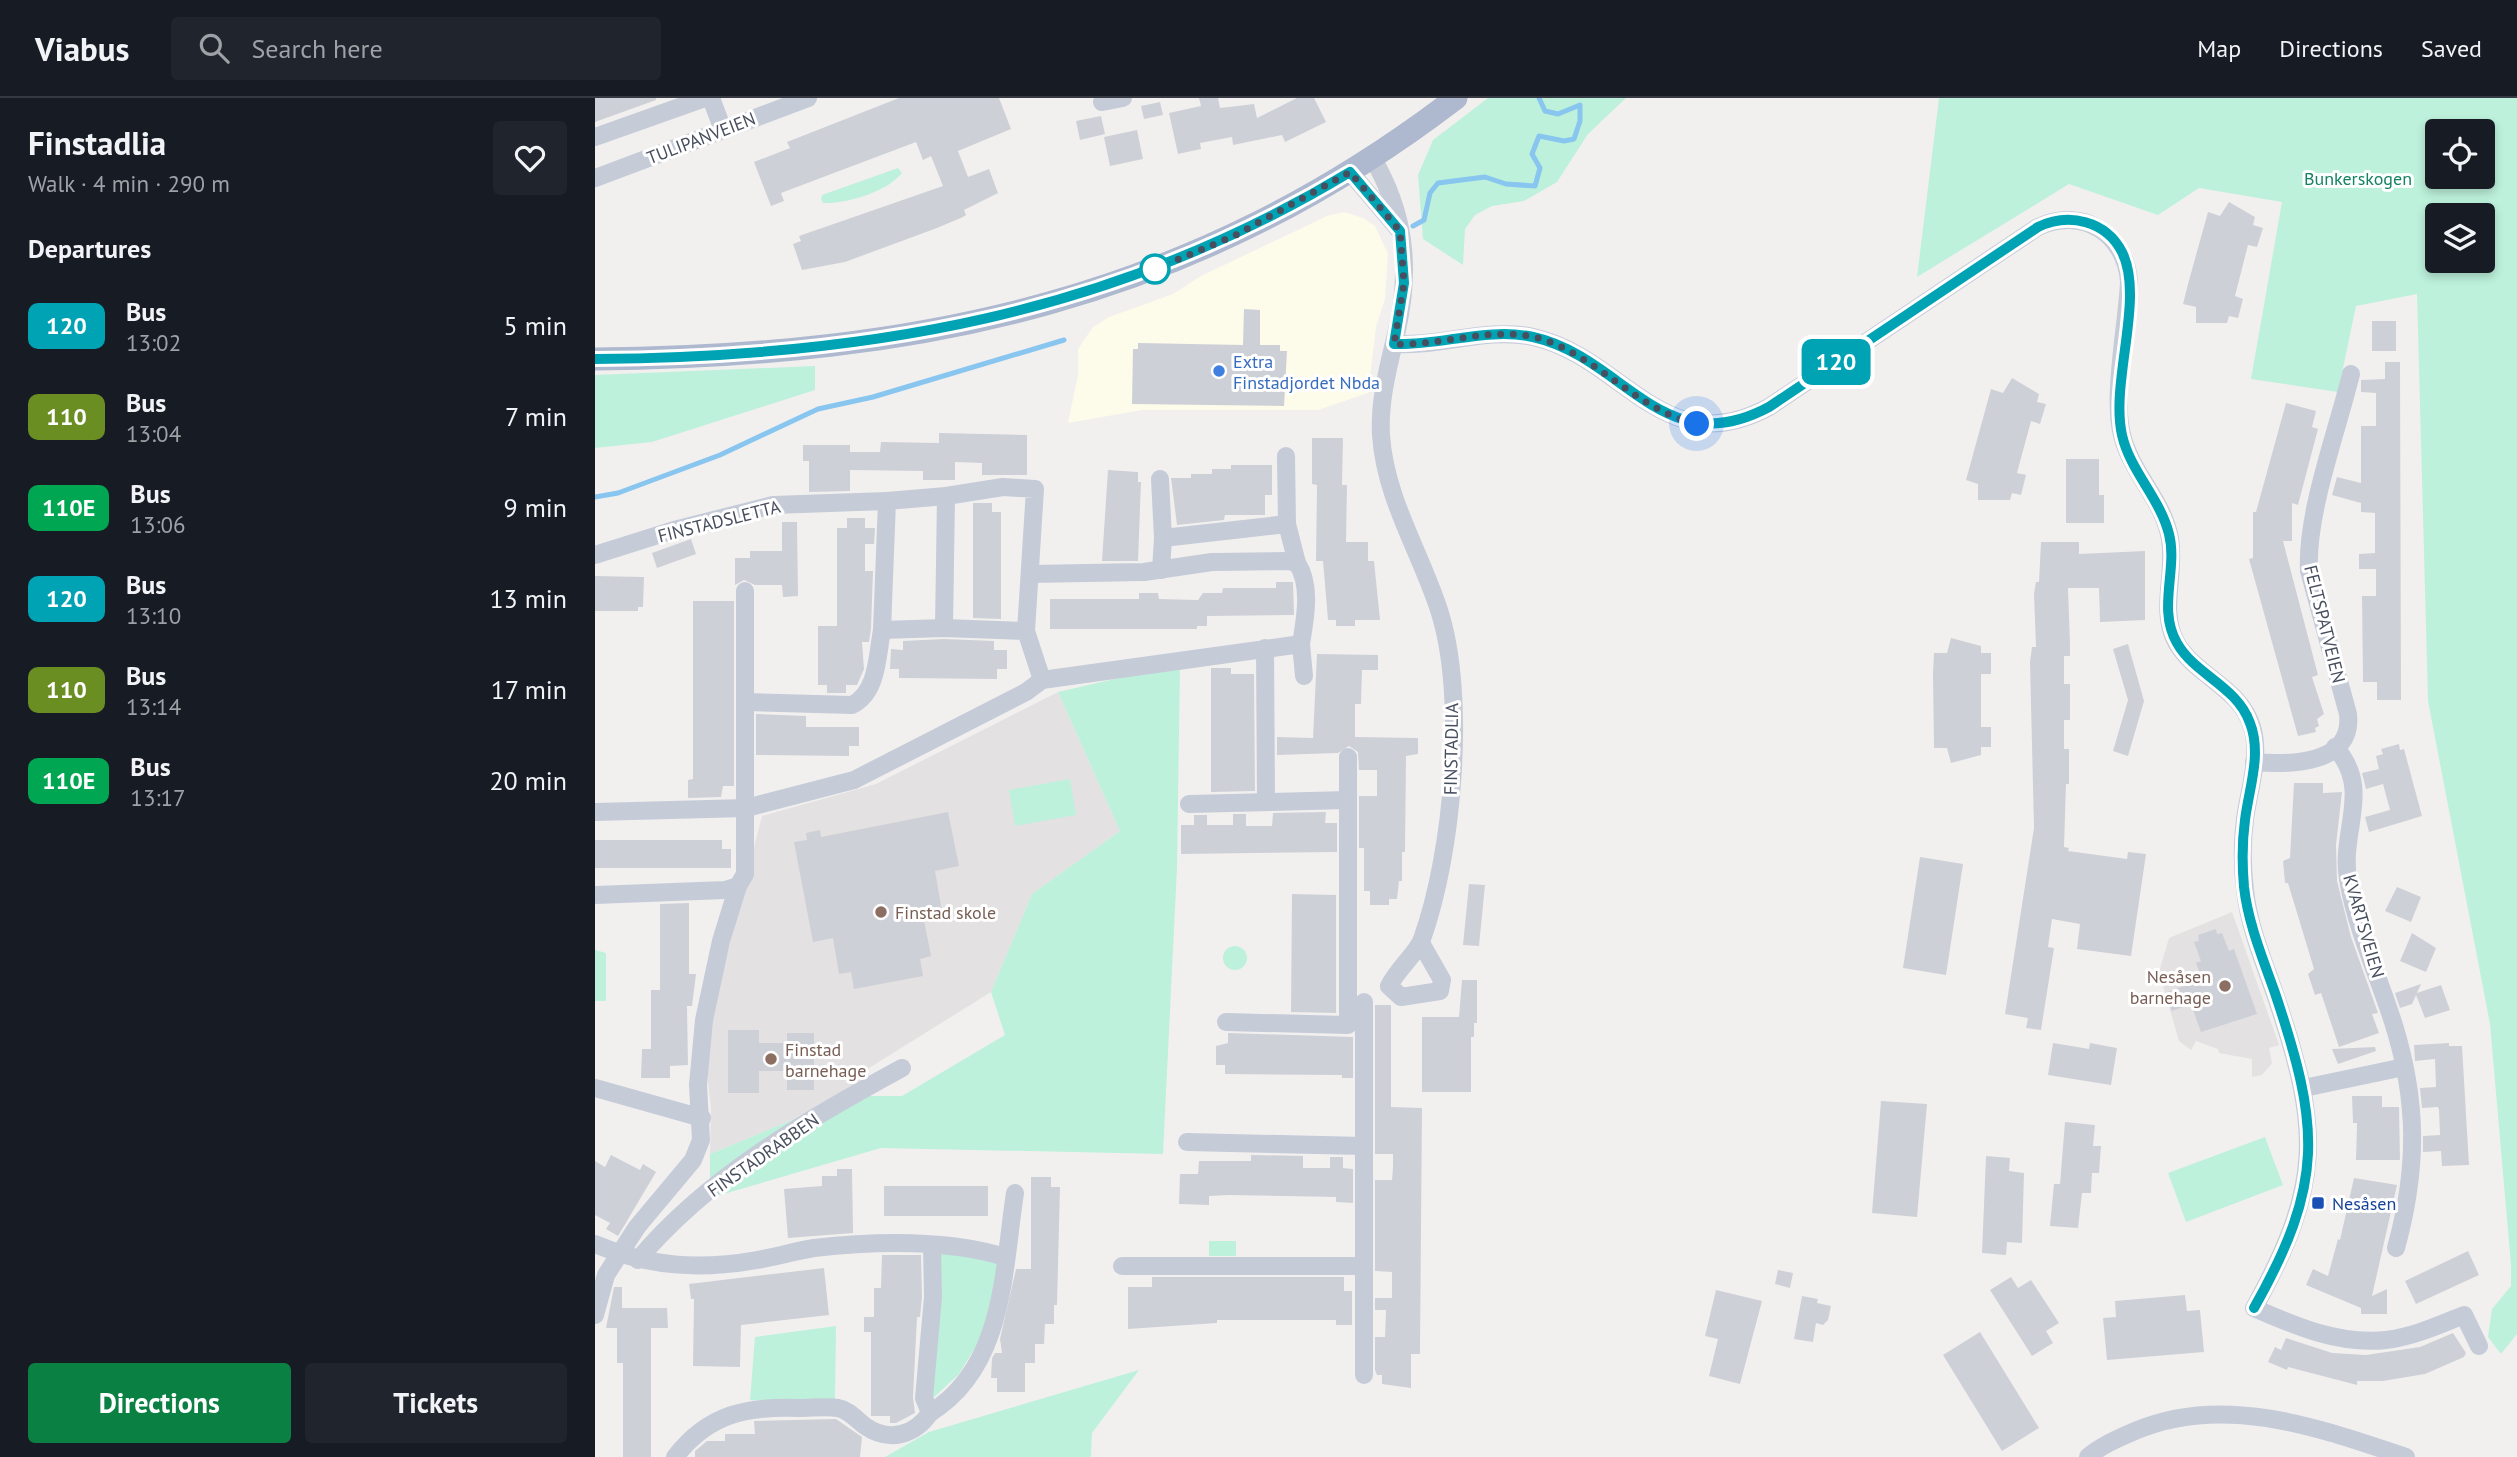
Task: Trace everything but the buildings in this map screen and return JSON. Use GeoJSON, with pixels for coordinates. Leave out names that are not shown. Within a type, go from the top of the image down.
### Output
{"type":"FeatureCollection","features":[{"type":"Feature","properties":{"kind":"main road"},"geometry":{"type":"LineString","coordinates":[[595,359],[700,356],[829,347],[900,337],[1041,307],[1126,280],[1202,251],[1297,204],[1372,158],[1456,98]]}},
{"type":"Feature","properties":{"kind":"street"},"geometry":{"type":"LineString","coordinates":[[595,137],[705,98]]}},
{"type":"Feature","properties":{"kind":"street"},"geometry":{"type":"LineString","coordinates":[[711,98],[723,130]]}},
{"type":"Feature","properties":{"kind":"street","name":"TULIPANVEIEN"},"geometry":{"type":"LineString","coordinates":[[595,178],[808,98]]}},
{"type":"Feature","properties":{"kind":"street"},"geometry":{"type":"LineString","coordinates":[[1102,102],[1123,98]]}},
{"type":"Feature","properties":{"kind":"street","name":"FINSTADLIA"},"geometry":{"type":"LineString","coordinates":[[1372,158],[1394,198],[1400,231],[1404,283],[1381,413],[1384,464],[1393,498],[1441,614],[1449,652],[1453,732],[1452,793],[1440,881],[1421,943],[1397,968],[1389,986]]}},
{"type":"Feature","properties":{"kind":"street"},"geometry":{"type":"LineString","coordinates":[[1350,172],[1400,231]]}},
{"type":"Feature","properties":{"kind":"street"},"geometry":{"type":"LineString","coordinates":[[1394,344],[1530,336],[1579,357],[1646,403],[1673,417],[1697,424],[1734,423],[1769,407],[2038,227],[2064,220],[2097,226],[2112,237],[2127,264],[2129,282],[2120,396],[2121,433],[2170,536],[2168,614],[2172,631],[2189,658],[2229,692],[2243,708],[2255,737],[2244,831],[2245,892],[2255,933],[2304,1088],[2309,1145],[2304,1191],[2284,1252],[2254,1308],[2332,1337],[2384,1340],[2413,1335],[2464,1315],[2479,1346]]}},
{"type":"Feature","properties":{"kind":"street","name":"FELTSPATVEIEN"},"geometry":{"type":"LineString","coordinates":[[2335,747],[2343,738],[2349,723],[2309,571],[2309,540],[2351,374]]}},
{"type":"Feature","properties":{"kind":"street"},"geometry":{"type":"LineString","coordinates":[[1286,456],[1287,524],[1301,570],[1306,609],[1301,644],[1304,676]]}},
{"type":"Feature","properties":{"kind":"street"},"geometry":{"type":"LineString","coordinates":[[1160,479],[1163,538],[1161,570]]}},
{"type":"Feature","properties":{"kind":"street","name":"FINSTADSLETTA"},"geometry":{"type":"LineString","coordinates":[[595,555],[674,530],[773,505],[887,501],[946,496],[1003,487],[1035,489],[1030,574]]}},
{"type":"Feature","properties":{"kind":"street"},"geometry":{"type":"LineString","coordinates":[[944,628],[946,496]]}},
{"type":"Feature","properties":{"kind":"street"},"geometry":{"type":"LineString","coordinates":[[746,702],[852,705],[869,691],[882,630],[887,501]]}},
{"type":"Feature","properties":{"kind":"street"},"geometry":{"type":"LineString","coordinates":[[1163,538],[1287,524]]}},
{"type":"Feature","properties":{"kind":"street"},"geometry":{"type":"LineString","coordinates":[[1041,680],[1026,631],[1030,574],[1161,570],[1240,560],[1297,563]]}},
{"type":"Feature","properties":{"kind":"street"},"geometry":{"type":"LineString","coordinates":[[595,1315],[606,1275],[644,1218],[693,1160],[701,1140],[702,1118],[698,1085],[704,1020],[721,941],[737,886],[745,874],[745,591]]}},
{"type":"Feature","properties":{"kind":"street"},"geometry":{"type":"LineString","coordinates":[[882,630],[944,628],[1026,631]]}},
{"type":"Feature","properties":{"kind":"street"},"geometry":{"type":"LineString","coordinates":[[595,812],[746,808],[854,780],[1026,692],[1041,680],[1301,644]]}},
{"type":"Feature","properties":{"kind":"street"},"geometry":{"type":"LineString","coordinates":[[1265,648],[1266,802]]}},
{"type":"Feature","properties":{"kind":"street"},"geometry":{"type":"LineString","coordinates":[[2254,762],[2313,761],[2335,747]]}},
{"type":"Feature","properties":{"kind":"street","name":"KVARTSVEIEN"},"geometry":{"type":"LineString","coordinates":[[2335,747],[2351,769],[2356,793],[2346,849],[2348,880],[2404,1067],[2412,1124],[2411,1189],[2396,1248]]}},
{"type":"Feature","properties":{"kind":"street"},"geometry":{"type":"LineString","coordinates":[[1226,1021],[1348,1025],[1348,757]]}},
{"type":"Feature","properties":{"kind":"street"},"geometry":{"type":"LineString","coordinates":[[1189,804],[1348,800]]}},
{"type":"Feature","properties":{"kind":"street"},"geometry":{"type":"LineString","coordinates":[[595,895],[725,890],[737,886]]}},
{"type":"Feature","properties":{"kind":"street"},"geometry":{"type":"LineString","coordinates":[[1348,1012],[1389,986],[1401,997],[1440,991],[1442,980],[1421,943]]}},
{"type":"Feature","properties":{"kind":"street"},"geometry":{"type":"LineString","coordinates":[[1364,1002],[1364,1375]]}},
{"type":"Feature","properties":{"kind":"street"},"geometry":{"type":"LineString","coordinates":[[2304,1088],[2404,1067]]}},
{"type":"Feature","properties":{"kind":"street","name":"FINSTADRABBEN"},"geometry":{"type":"LineString","coordinates":[[638,1260],[659,1236],[716,1186],[792,1132],[902,1068]]}},
{"type":"Feature","properties":{"kind":"street"},"geometry":{"type":"LineString","coordinates":[[595,1088],[702,1118]]}},
{"type":"Feature","properties":{"kind":"street"},"geometry":{"type":"LineString","coordinates":[[1187,1142],[1364,1146]]}},
{"type":"Feature","properties":{"kind":"street"},"geometry":{"type":"LineString","coordinates":[[675,1457],[686,1443],[706,1427],[749,1408],[839,1408],[868,1428],[884,1434],[905,1435],[920,1427],[930,1413],[944,1404],[964,1382],[995,1328],[1015,1193]]}},
{"type":"Feature","properties":{"kind":"street"},"geometry":{"type":"LineString","coordinates":[[595,1244],[620,1255],[657,1264],[705,1266],[811,1249],[881,1245],[956,1246],[1005,1257]]}},
{"type":"Feature","properties":{"kind":"street"},"geometry":{"type":"LineString","coordinates":[[930,1413],[923,1398],[933,1297],[932,1246]]}},
{"type":"Feature","properties":{"kind":"street"},"geometry":{"type":"LineString","coordinates":[[1122,1266],[1364,1266]]}},
{"type":"Feature","properties":{"kind":"street"},"geometry":{"type":"LineString","coordinates":[[2088,1457],[2156,1422],[2194,1413],[2238,1414],[2296,1423],[2406,1457]]}},
{"type":"Feature","properties":{"kind":"shaded area"},"geometry":{"type":"Polygon","coordinates":[[[1344,212],[1363,218],[1375,226],[1388,254],[1385,299],[1376,327],[1368,393],[1318,410],[1142,410],[1068,423],[1078,375],[1078,349],[1093,327],[1109,317],[1173,294],[1201,276],[1327,216],[1344,212]]]}},
{"type":"Feature","properties":{"kind":"shaded area","name":"Finstad skole"},"geometry":{"type":"Polygon","coordinates":[[[1058,692],[1120,831],[1032,894],[991,992],[869,1068],[850,1096],[710,1154],[711,1107],[707,1074],[712,1015],[762,816],[876,784],[1058,692]]]}},
{"type":"Feature","properties":{"kind":"shaded area"},"geometry":{"type":"Polygon","coordinates":[[[2232,912],[2279,1045],[2269,1048],[2272,1063],[2262,1075],[2252,1077],[2252,1059],[2219,1053],[2218,1049],[2196,1041],[2191,1050],[2179,1041],[2159,972],[2169,938],[2232,912]]]}},
{"type":"Feature","properties":{"kind":"green space"},"geometry":{"type":"Polygon","coordinates":[[[1488,98],[1626,98],[1588,134],[1557,182],[1524,201],[1492,206],[1475,215],[1465,229],[1463,265],[1423,239],[1418,175],[1433,140],[1488,98]]]}},
{"type":"Feature","properties":{"kind":"green space","name":"Bunkerskogen"},"geometry":{"type":"Polygon","coordinates":[[[1939,98],[2517,98],[2517,1334],[2501,1354],[2488,1337],[2492,1309],[2511,1286],[2511,1265],[2490,1024],[2428,701],[2417,294],[2356,306],[2338,392],[2251,379],[2282,202],[2199,188],[2158,215],[2069,184],[1917,277],[1939,98]]]}},
{"type":"Feature","properties":{"kind":"green space"},"geometry":{"type":"Polygon","coordinates":[[[898,168],[902,173],[895,180],[865,196],[832,203],[823,203],[821,199],[822,195],[898,168]]]}},
{"type":"Feature","properties":{"kind":"green space"},"geometry":{"type":"Polygon","coordinates":[[[815,366],[815,390],[652,442],[595,448],[595,375],[815,366]]]}},
{"type":"Feature","properties":{"kind":"green space"},"geometry":{"type":"Polygon","coordinates":[[[1180,664],[1177,868],[1163,1154],[881,1148],[710,1198],[710,1154],[850,1096],[902,1096],[1005,1035],[991,992],[1032,894],[1120,831],[1058,692],[1180,664]]]}},
{"type":"Feature","properties":{"kind":"green space"},"geometry":{"type":"Polygon","coordinates":[[[1070,779],[1076,815],[1015,826],[1009,790],[1070,779]]]}},
{"type":"Feature","properties":{"kind":"green space"},"geometry":{"type":"Polygon","coordinates":[[[1235,946],[1244,949],[1247,958],[1244,967],[1235,970],[1226,967],[1223,958],[1226,949],[1235,946]]]}},
{"type":"Feature","properties":{"kind":"green space"},"geometry":{"type":"Polygon","coordinates":[[[595,950],[606,953],[606,1001],[595,1001],[595,950]]]}},
{"type":"Feature","properties":{"kind":"green space"},"geometry":{"type":"Polygon","coordinates":[[[2265,1137],[2283,1185],[2186,1222],[2168,1173],[2265,1137]]]}},
{"type":"Feature","properties":{"kind":"green space"},"geometry":{"type":"Polygon","coordinates":[[[1209,1241],[1236,1241],[1236,1256],[1209,1256],[1209,1241]]]}},
{"type":"Feature","properties":{"kind":"green space"},"geometry":{"type":"Polygon","coordinates":[[[940,1251],[1000,1261],[989,1325],[959,1374],[932,1399],[940,1251]]]}},
{"type":"Feature","properties":{"kind":"green space"},"geometry":{"type":"Polygon","coordinates":[[[836,1326],[835,1401],[750,1400],[755,1337],[836,1326]]]}},
{"type":"Feature","properties":{"kind":"green space"},"geometry":{"type":"Polygon","coordinates":[[[1139,1370],[1092,1433],[1091,1457],[885,1457],[929,1432],[1139,1370]]]}},
{"type":"Feature","properties":{"kind":"waterway"},"geometry":{"type":"LineString","coordinates":[[1413,226],[1424,220],[1430,193],[1438,183],[1485,177],[1506,184],[1535,186],[1540,168],[1532,154],[1539,136],[1564,141],[1574,139],[1580,121],[1580,105],[1558,114],[1545,111],[1539,98]]}},
{"type":"Feature","properties":{"kind":"waterway"},"geometry":{"type":"LineString","coordinates":[[595,497],[618,493],[720,455],[818,409],[873,397],[1064,340]]}},
{"type":"Feature","properties":{"kind":"bus line","name":"120"},"geometry":{"type":"LineString","coordinates":[[595,359],[700,356],[829,347],[900,337],[1036,308],[1101,289],[1202,251],[1297,204],[1350,172],[1400,231],[1404,283],[1394,344],[1430,344],[1490,336],[1530,336],[1565,349],[1646,403],[1673,417],[1697,424],[1721,425],[1747,419],[1769,407],[2038,227],[2056,220],[2071,220],[2087,222],[2105,230],[2123,253],[2129,282],[2120,396],[2121,433],[2130,457],[2163,517],[2170,536],[2168,614],[2172,631],[2175,640],[2189,658],[2237,700],[2249,718],[2255,737],[2244,831],[2245,892],[2255,933],[2294,1052],[2308,1113],[2307,1176],[2300,1207],[2284,1252],[2254,1308]]}},
{"type":"Feature","properties":{"kind":"place","name":"Extra Finstadjordet Nbda"},"geometry":{"type":"Point","coordinates":[1219,371]}},
{"type":"Feature","properties":{"kind":"place","name":"Finstad skole"},"geometry":{"type":"Point","coordinates":[881,912]}},
{"type":"Feature","properties":{"kind":"place","name":"Nesåsen barnehage"},"geometry":{"type":"Point","coordinates":[2225,986]}},
{"type":"Feature","properties":{"kind":"place","name":"Finstad barnehage"},"geometry":{"type":"Point","coordinates":[771,1059]}},
{"type":"Feature","properties":{"kind":"place","name":"Nesåsen"},"geometry":{"type":"Point","coordinates":[2318,1203]}},
{"type":"Feature","properties":{"kind":"route"},"geometry":{"type":"LineString","coordinates":[[1155,269],[1234,236],[1297,204],[1350,172],[1400,231],[1404,283],[1394,344],[1430,344],[1490,336],[1530,336],[1552,343],[1579,357],[1658,410],[1697,424]]}}]}
